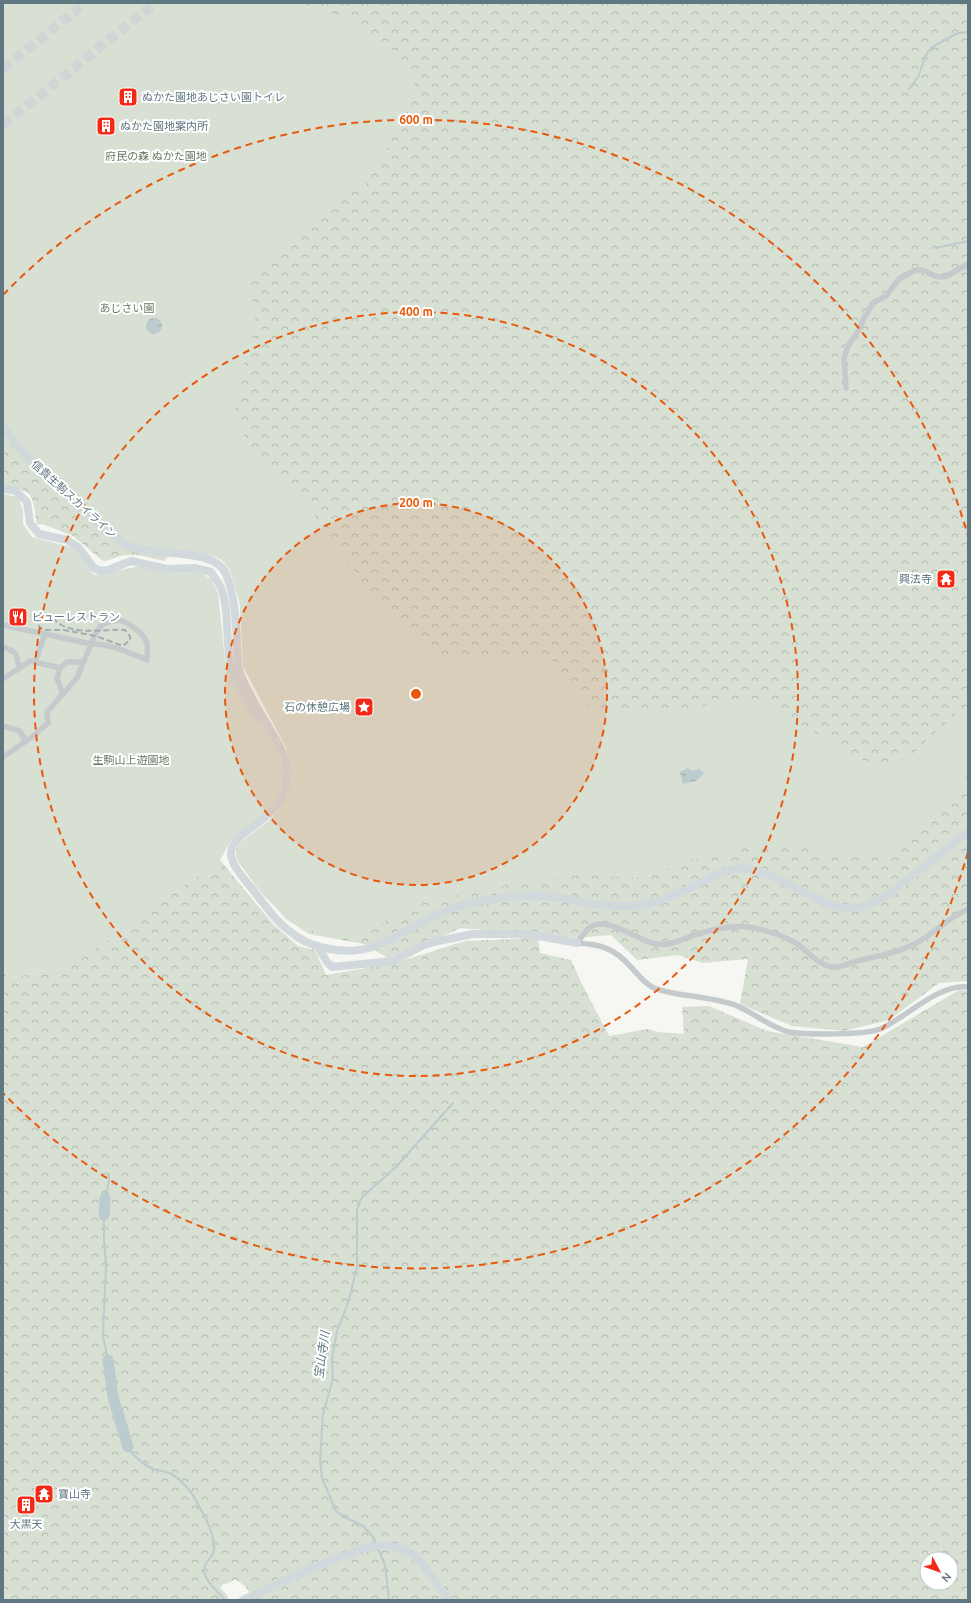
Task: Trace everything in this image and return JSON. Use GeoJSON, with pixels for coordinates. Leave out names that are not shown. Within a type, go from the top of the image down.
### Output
{"type":"FeatureCollection","features":[{"type":"Feature","properties":{"kind":"street"},"geometry":{"type":"LineString","coordinates":[[846,388],[844,358],[848,346],[859,330],[873,303],[886,296],[899,279],[915,270],[922,270],[941,277],[947,276],[968,264]]}},
{"type":"Feature","properties":{"kind":"street","name":"信貴生駒スカイライン"},"geometry":{"type":"LineString","coordinates":[[3,427],[30,460],[81,509],[115,537],[132,547],[214,560],[225,570],[231,590],[236,623],[238,667],[265,721],[282,750],[287,770],[287,784],[282,798],[274,810],[234,843],[231,852],[232,858],[242,876],[282,925],[295,936],[318,946],[334,950],[355,952],[377,947],[424,921],[450,909],[519,896],[540,896],[625,908],[647,905],[667,899],[720,873],[736,869],[753,870],[767,874],[843,908],[865,906],[878,901],[898,887],[968,832]]}},
{"type":"Feature","properties":{"kind":"street"},"geometry":{"type":"LineString","coordinates":[[3,489],[16,491],[27,502],[30,523],[39,534],[67,540],[78,547],[94,568],[101,571],[131,562],[167,569],[194,568],[211,572],[221,587],[225,608],[231,670],[251,708],[258,718],[265,721]]}},
{"type":"Feature","properties":{"kind":"street"},"geometry":{"type":"LineString","coordinates":[[3,625],[91,644],[105,644],[147,660],[147,643],[134,628],[120,620],[110,621],[98,627],[91,644],[83,662],[77,678],[47,712],[48,723],[3,757]]}},
{"type":"Feature","properties":{"kind":"street"},"geometry":{"type":"LineString","coordinates":[[35,662],[45,634]]}},
{"type":"Feature","properties":{"kind":"street"},"geometry":{"type":"LineString","coordinates":[[3,647],[13,650],[18,658],[20,668]]}},
{"type":"Feature","properties":{"kind":"street"},"geometry":{"type":"LineString","coordinates":[[3,679],[30,661],[60,668]]}},
{"type":"Feature","properties":{"kind":"street"},"geometry":{"type":"LineString","coordinates":[[63,694],[57,678],[60,668],[68,662],[83,662]]}},
{"type":"Feature","properties":{"kind":"street"},"geometry":{"type":"LineString","coordinates":[[3,726],[20,731],[25,741]]}},
{"type":"Feature","properties":{"kind":"street"},"geometry":{"type":"LineString","coordinates":[[577,943],[588,928],[605,924],[655,944],[670,944],[718,928],[753,927],[781,936],[796,944],[818,961],[830,967],[840,967],[897,952],[921,940],[958,914],[968,909]]}},
{"type":"Feature","properties":{"kind":"street"},"geometry":{"type":"LineString","coordinates":[[318,946],[327,962],[332,967],[393,961],[424,945],[473,934],[495,933],[534,935],[577,943],[594,944],[612,951],[630,965],[650,986],[660,990],[734,1005],[789,1032],[816,1034],[876,1031],[898,1020],[936,995],[952,987],[968,987]]}},
{"type":"Feature","properties":{"kind":"street"},"geometry":{"type":"LineString","coordinates":[[243,1600],[310,1568],[368,1548],[384,1545],[400,1548],[411,1553],[421,1562],[449,1600]]}},
{"type":"Feature","properties":{"kind":"green space","name":"あじさい園"},"geometry":{"type":"Polygon","coordinates":[[[3,3],[968,3],[968,981],[939,983],[889,1020],[844,1031],[792,1026],[740,1004],[748,959],[703,963],[678,955],[637,960],[611,935],[575,938],[461,928],[388,958],[364,944],[309,934],[286,919],[256,886],[236,857],[236,849],[243,841],[271,819],[278,811],[288,793],[291,777],[287,749],[243,666],[240,604],[230,570],[222,560],[216,557],[175,549],[164,561],[142,556],[125,555],[103,561],[73,536],[43,524],[37,525],[34,506],[27,492],[3,485],[3,3]]]}},
{"type":"Feature","properties":{"kind":"green space","name":"府民の森 ぬかた園地"},"geometry":{"type":"Polygon","coordinates":[[[3,3],[304,3],[308,7],[355,20],[394,51],[419,91],[367,183],[328,209],[272,257],[250,281],[256,327],[244,363],[234,415],[250,448],[307,505],[367,590],[437,654],[550,657],[592,713],[675,710],[732,702],[757,702],[773,704],[794,720],[845,751],[883,770],[911,755],[959,711],[968,712],[968,773],[961,787],[894,853],[847,856],[774,842],[694,859],[642,878],[579,875],[487,888],[420,904],[362,933],[329,937],[302,927],[279,909],[264,896],[236,857],[236,849],[240,843],[271,819],[278,811],[288,793],[291,777],[287,749],[243,666],[240,604],[230,570],[222,560],[216,557],[175,549],[143,546],[114,533],[89,507],[49,472],[3,420],[3,3]]]}},
{"type":"Feature","properties":{"kind":"green space","name":"生駒山上遊園地"},"geometry":{"type":"Polygon","coordinates":[[[3,494],[18,497],[23,510],[23,524],[32,537],[75,548],[94,575],[141,566],[166,573],[198,572],[211,579],[218,593],[225,659],[232,681],[278,747],[284,768],[284,780],[281,792],[267,814],[231,840],[220,860],[62,973],[42,971],[10,979],[3,972],[3,494]]]}},
{"type":"Feature","properties":{"kind":"green space"},"geometry":{"type":"Polygon","coordinates":[[[220,860],[273,924],[298,946],[315,950],[326,975],[395,963],[465,941],[538,938],[540,953],[571,960],[609,1036],[648,1029],[658,1032],[684,1034],[682,1007],[709,1006],[767,1031],[863,1047],[959,990],[968,991],[968,1600],[251,1600],[254,1598],[245,1586],[235,1579],[229,1583],[223,1584],[220,1588],[228,1596],[228,1600],[3,1600],[3,972],[10,979],[42,971],[62,972],[220,860]]]}},
{"type":"Feature","properties":{"kind":"water"},"geometry":{"type":"Polygon","coordinates":[[[151,318],[157,318],[162,323],[160,332],[157,334],[151,334],[146,329],[146,323],[151,318]]]}},
{"type":"Feature","properties":{"kind":"water"},"geometry":{"type":"Polygon","coordinates":[[[688,768],[691,771],[699,769],[704,773],[696,781],[683,784],[680,772],[688,768]]]}},
{"type":"Feature","properties":{"kind":"waterway"},"geometry":{"type":"LineString","coordinates":[[909,89],[918,77],[927,53],[934,46],[958,33],[968,32]]}},
{"type":"Feature","properties":{"kind":"waterway"},"geometry":{"type":"LineString","coordinates":[[936,248],[968,241]]}},
{"type":"Feature","properties":{"kind":"waterway","name":"宝山寺川"},"geometry":{"type":"LineString","coordinates":[[376,1544],[373,1537],[363,1526],[344,1517],[336,1511],[322,1478],[320,1459],[323,1414],[333,1379],[332,1360],[337,1331],[349,1300],[357,1267],[357,1209],[362,1197],[396,1167],[453,1103]]}},
{"type":"Feature","properties":{"kind":"waterway","name":"宝山寺川"},"geometry":{"type":"LineString","coordinates":[[105,1198],[109,1174]]}},
{"type":"Feature","properties":{"kind":"waterway","name":"宝山寺川"},"geometry":{"type":"LineString","coordinates":[[104,1215],[105,1198]]}},
{"type":"Feature","properties":{"kind":"waterway","name":"宝山寺川"},"geometry":{"type":"LineString","coordinates":[[104,1215],[106,1266],[103,1336],[108,1360]]}},
{"type":"Feature","properties":{"kind":"waterway","name":"宝山寺川"},"geometry":{"type":"LineString","coordinates":[[108,1360],[113,1397],[128,1447]]}},
{"type":"Feature","properties":{"kind":"waterway","name":"宝山寺川"},"geometry":{"type":"LineString","coordinates":[[128,1447],[136,1457],[146,1465],[153,1469],[169,1473],[177,1478],[193,1495],[206,1520],[213,1539],[214,1551],[207,1562],[204,1572],[206,1578],[225,1600]]}},
{"type":"Feature","properties":{"kind":"waterway","name":"宝山寺川"},"geometry":{"type":"LineString","coordinates":[[378,1548],[385,1565],[389,1600]]}},
{"type":"Feature","properties":{"kind":"tunnel"},"geometry":{"type":"LineString","coordinates":[[3,69],[85,3]]}},
{"type":"Feature","properties":{"kind":"tunnel"},"geometry":{"type":"LineString","coordinates":[[3,125],[155,3]]}},
{"type":"Feature","properties":{"kind":"railway"},"geometry":{"type":"LineString","coordinates":[[44,615],[50,617],[63,626],[73,629],[88,631],[125,630],[130,636],[130,640],[123,646],[96,636],[64,630],[43,630],[38,623],[40,618],[44,615]]}},
{"type":"Feature","properties":{"kind":"place","name":"ぬかた園地あじさい園トイレ"},"geometry":{"type":"Point","coordinates":[128,97]}},
{"type":"Feature","properties":{"kind":"place","name":"ぬかた園地案内所"},"geometry":{"type":"Point","coordinates":[106,126]}},
{"type":"Feature","properties":{"kind":"place","name":"興法寺"},"geometry":{"type":"Point","coordinates":[946,579]}},
{"type":"Feature","properties":{"kind":"place","name":"ビューレストラン"},"geometry":{"type":"Point","coordinates":[18,617]}},
{"type":"Feature","properties":{"kind":"place","name":"石の休憩広場"},"geometry":{"type":"Point","coordinates":[364,707]}},
{"type":"Feature","properties":{"kind":"place","name":"寶山寺"},"geometry":{"type":"Point","coordinates":[44,1494]}},
{"type":"Feature","properties":{"kind":"place","name":"大黒天"},"geometry":{"type":"Point","coordinates":[26,1505]}}]}
